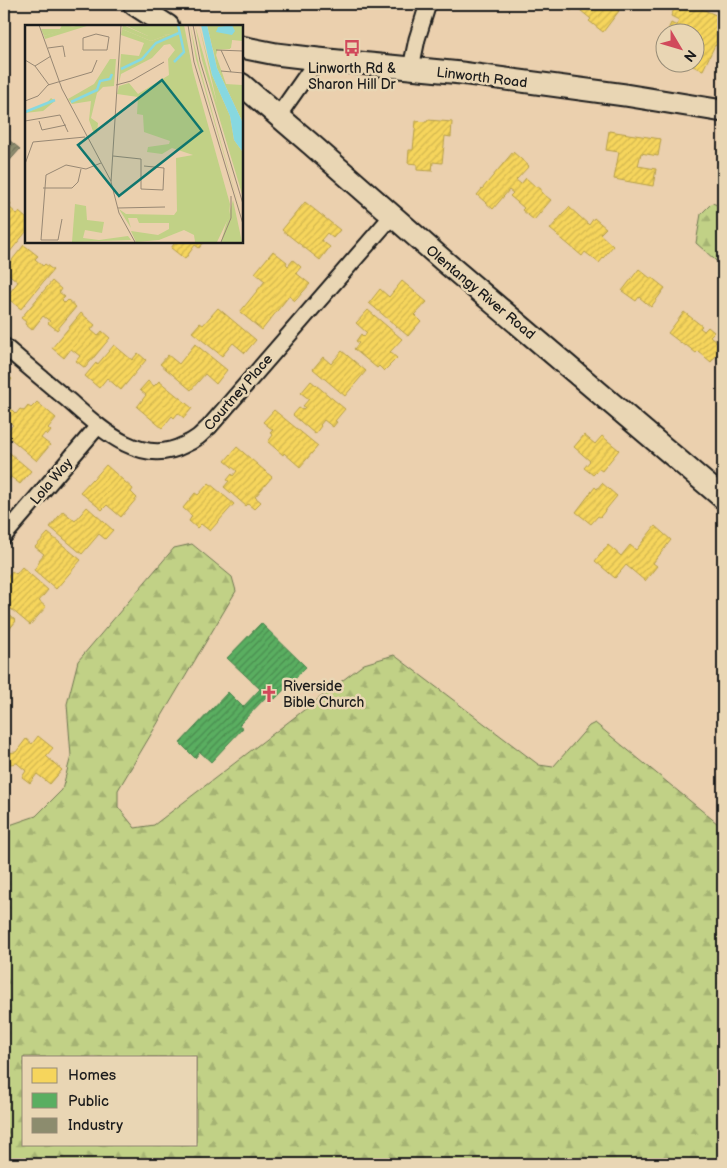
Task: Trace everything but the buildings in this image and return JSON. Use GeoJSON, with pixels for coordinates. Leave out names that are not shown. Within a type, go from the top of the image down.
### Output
{"type":"FeatureCollection","features":[{"type":"Feature","properties":{"kind":"main road"},"geometry":{"type":"LineString","coordinates":[[134,4],[166,25]]}},
{"type":"Feature","properties":{"kind":"main road","name":"Linworth Road"},"geometry":{"type":"LineString","coordinates":[[242,47],[276,54],[318,59],[461,73],[625,95],[723,111]]}},
{"type":"Feature","properties":{"kind":"main road","name":"Olentangy River Road"},"geometry":{"type":"LineString","coordinates":[[242,85],[392,216],[723,498]]}},
{"type":"Feature","properties":{"kind":"street"},"geometry":{"type":"LineString","coordinates":[[411,68],[417,39],[428,4]]}},
{"type":"Feature","properties":{"kind":"street"},"geometry":{"type":"LineString","coordinates":[[278,116],[318,59]]}},
{"type":"Feature","properties":{"kind":"street","name":"Courtney Place"},"geometry":{"type":"LineString","coordinates":[[4,346],[98,426],[116,438],[132,447],[148,451],[171,451],[197,438],[209,427],[392,216]]}},
{"type":"Feature","properties":{"kind":"street","name":"Lola Way"},"geometry":{"type":"LineString","coordinates":[[4,536],[98,426]]}},
{"type":"Feature","properties":{"kind":"green space"},"geometry":{"type":"Polygon","coordinates":[[[712,203],[723,207],[723,267],[696,243],[701,214],[712,203]]]}},
{"type":"Feature","properties":{"kind":"green space"},"geometry":{"type":"Polygon","coordinates":[[[192,544],[232,577],[236,591],[118,790],[118,807],[135,828],[154,825],[364,664],[394,655],[539,765],[553,767],[589,726],[595,723],[723,828],[723,1164],[4,1164],[4,827],[36,816],[62,790],[71,756],[67,704],[78,661],[174,548],[192,544]]]}},
{"type":"Feature","properties":{"kind":"place","name":"Linworth Rd & Sharon Hill Dr"},"geometry":{"type":"Point","coordinates":[352,48]}},
{"type":"Feature","properties":{"kind":"place","name":"Riverside Bible Church"},"geometry":{"type":"Point","coordinates":[269,694]}}]}
